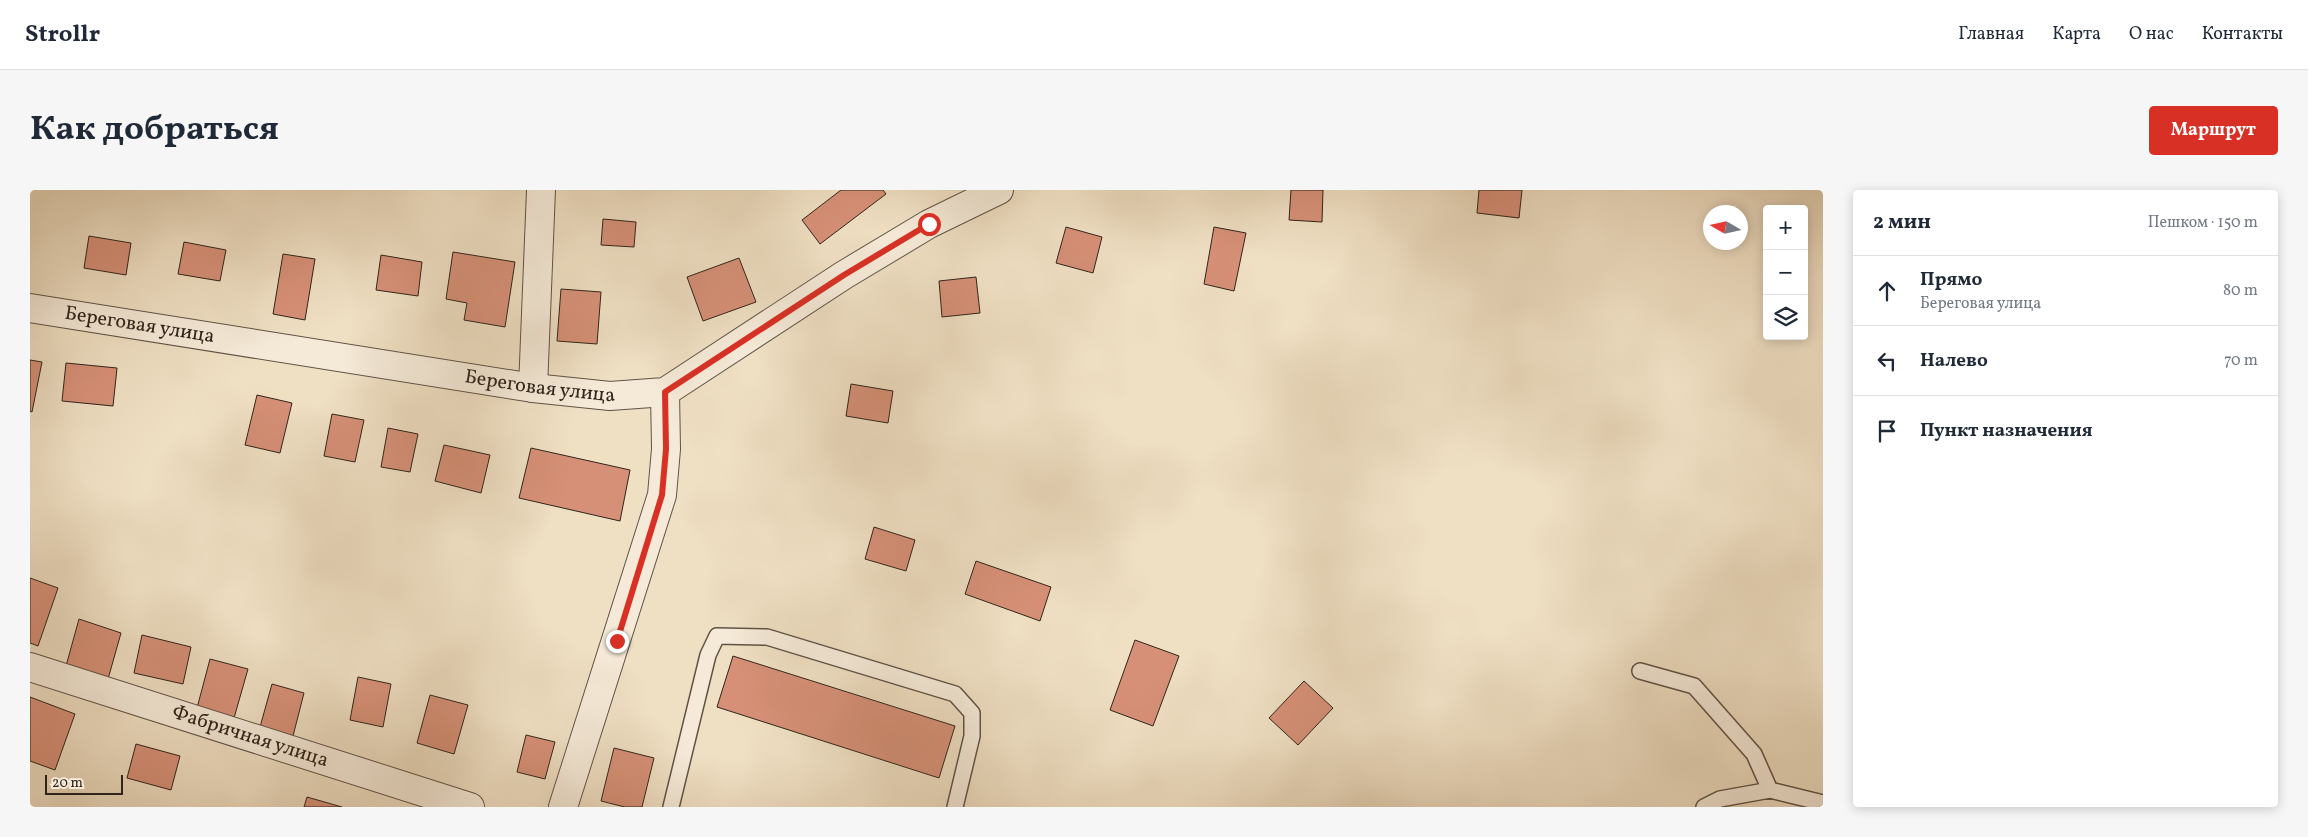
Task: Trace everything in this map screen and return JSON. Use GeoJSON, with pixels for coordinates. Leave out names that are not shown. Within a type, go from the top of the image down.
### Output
{"type":"FeatureCollection","features":[{"type":"Feature","properties":{"kind":"street"},"geometry":{"type":"LineString","coordinates":[[533,388],[540,190]]}},
{"type":"Feature","properties":{"kind":"street","name":"Береговая улица"},"geometry":{"type":"LineString","coordinates":[[30,308],[533,388],[610,396],[665,392],[852,270],[929,224],[999,190]]}},
{"type":"Feature","properties":{"kind":"street"},"geometry":{"type":"LineString","coordinates":[[563,807],[662,495],[666,449],[665,392]]}},
{"type":"Feature","properties":{"kind":"street","name":"Фабричная улица"},"geometry":{"type":"LineString","coordinates":[[30,667],[470,807]]}},
{"type":"Feature","properties":{"kind":"lane"},"geometry":{"type":"LineString","coordinates":[[670,807],[708,655],[716,636],[766,637],[955,694],[972,713],[972,736],[955,807]]}},
{"type":"Feature","properties":{"kind":"lane"},"geometry":{"type":"LineString","coordinates":[[1640,671],[1694,686],[1754,754],[1770,790]]}},
{"type":"Feature","properties":{"kind":"lane"},"geometry":{"type":"LineString","coordinates":[[1704,807],[1720,799],[1770,790],[1823,803]]}},
{"type":"Feature","properties":{"kind":"building"},"geometry":{"type":"Polygon","coordinates":[[[841,190],[883,190],[886,194],[820,244],[802,220],[841,190]]]}},
{"type":"Feature","properties":{"kind":"building"},"geometry":{"type":"Polygon","coordinates":[[[1291,190],[1323,190],[1322,222],[1289,220],[1291,190]]]}},
{"type":"Feature","properties":{"kind":"building"},"geometry":{"type":"Polygon","coordinates":[[[1479,190],[1522,190],[1519,218],[1477,213],[1479,190]]]}},
{"type":"Feature","properties":{"kind":"building"},"geometry":{"type":"Polygon","coordinates":[[[603,219],[636,222],[634,247],[601,245],[603,219]]]}},
{"type":"Feature","properties":{"kind":"building"},"geometry":{"type":"Polygon","coordinates":[[[1066,227],[1102,237],[1093,273],[1056,263],[1066,227]]]}},
{"type":"Feature","properties":{"kind":"building"},"geometry":{"type":"Polygon","coordinates":[[[1214,227],[1246,233],[1234,291],[1204,284],[1214,227]]]}},
{"type":"Feature","properties":{"kind":"building"},"geometry":{"type":"Polygon","coordinates":[[[89,236],[131,243],[126,275],[84,268],[89,236]]]}},
{"type":"Feature","properties":{"kind":"building"},"geometry":{"type":"Polygon","coordinates":[[[184,242],[226,250],[220,281],[178,274],[184,242]]]}},
{"type":"Feature","properties":{"kind":"building"},"geometry":{"type":"Polygon","coordinates":[[[453,252],[515,262],[505,327],[464,320],[467,303],[446,299],[453,252]]]}},
{"type":"Feature","properties":{"kind":"building"},"geometry":{"type":"Polygon","coordinates":[[[283,254],[315,259],[305,320],[273,314],[283,254]]]}},
{"type":"Feature","properties":{"kind":"building"},"geometry":{"type":"Polygon","coordinates":[[[381,255],[422,262],[418,296],[376,290],[381,255]]]}},
{"type":"Feature","properties":{"kind":"building"},"geometry":{"type":"Polygon","coordinates":[[[739,258],[756,302],[703,321],[687,277],[739,258]]]}},
{"type":"Feature","properties":{"kind":"building"},"geometry":{"type":"Polygon","coordinates":[[[976,277],[980,313],[942,317],[939,281],[976,277]]]}},
{"type":"Feature","properties":{"kind":"building"},"geometry":{"type":"Polygon","coordinates":[[[561,289],[601,292],[597,344],[557,341],[561,289]]]}},
{"type":"Feature","properties":{"kind":"building"},"geometry":{"type":"Polygon","coordinates":[[[30,360],[42,362],[32,412],[30,411],[30,360]]]}},
{"type":"Feature","properties":{"kind":"building"},"geometry":{"type":"Polygon","coordinates":[[[66,363],[117,368],[113,406],[62,401],[66,363]]]}},
{"type":"Feature","properties":{"kind":"building"},"geometry":{"type":"Polygon","coordinates":[[[851,384],[893,391],[888,423],[846,416],[851,384]]]}},
{"type":"Feature","properties":{"kind":"building"},"geometry":{"type":"Polygon","coordinates":[[[257,395],[292,403],[280,453],[245,445],[257,395]]]}},
{"type":"Feature","properties":{"kind":"building"},"geometry":{"type":"Polygon","coordinates":[[[332,414],[364,420],[355,462],[324,456],[332,414]]]}},
{"type":"Feature","properties":{"kind":"building"},"geometry":{"type":"Polygon","coordinates":[[[388,428],[418,434],[410,472],[381,467],[388,428]]]}},
{"type":"Feature","properties":{"kind":"building"},"geometry":{"type":"Polygon","coordinates":[[[444,445],[490,455],[481,493],[435,481],[444,445]]]}},
{"type":"Feature","properties":{"kind":"building"},"geometry":{"type":"Polygon","coordinates":[[[531,448],[630,470],[620,521],[519,498],[531,448]]]}},
{"type":"Feature","properties":{"kind":"building"},"geometry":{"type":"Polygon","coordinates":[[[874,527],[915,540],[906,571],[865,559],[874,527]]]}},
{"type":"Feature","properties":{"kind":"building"},"geometry":{"type":"Polygon","coordinates":[[[976,561],[1051,587],[1040,621],[965,594],[976,561]]]}},
{"type":"Feature","properties":{"kind":"building"},"geometry":{"type":"Polygon","coordinates":[[[30,578],[58,588],[38,646],[30,643],[30,578]]]}},
{"type":"Feature","properties":{"kind":"building"},"geometry":{"type":"Polygon","coordinates":[[[79,619],[121,633],[108,679],[66,666],[79,619]]]}},
{"type":"Feature","properties":{"kind":"building"},"geometry":{"type":"Polygon","coordinates":[[[142,635],[191,647],[183,684],[134,673],[142,635]]]}},
{"type":"Feature","properties":{"kind":"building"},"geometry":{"type":"Polygon","coordinates":[[[1135,640],[1179,656],[1153,726],[1110,710],[1135,640]]]}},
{"type":"Feature","properties":{"kind":"building"},"geometry":{"type":"Polygon","coordinates":[[[733,656],[955,726],[939,778],[717,707],[733,656]]]}},
{"type":"Feature","properties":{"kind":"building"},"geometry":{"type":"Polygon","coordinates":[[[210,659],[248,669],[234,718],[197,708],[210,659]]]}},
{"type":"Feature","properties":{"kind":"building"},"geometry":{"type":"Polygon","coordinates":[[[358,677],[391,684],[383,727],[350,720],[358,677]]]}},
{"type":"Feature","properties":{"kind":"building"},"geometry":{"type":"Polygon","coordinates":[[[1304,681],[1333,708],[1298,745],[1269,718],[1304,681]]]}},
{"type":"Feature","properties":{"kind":"building"},"geometry":{"type":"Polygon","coordinates":[[[272,684],[304,693],[293,736],[260,727],[272,684]]]}},
{"type":"Feature","properties":{"kind":"building"},"geometry":{"type":"Polygon","coordinates":[[[430,695],[468,705],[454,754],[417,743],[430,695]]]}},
{"type":"Feature","properties":{"kind":"building"},"geometry":{"type":"Polygon","coordinates":[[[30,697],[75,714],[55,770],[30,761],[30,697]]]}},
{"type":"Feature","properties":{"kind":"building"},"geometry":{"type":"Polygon","coordinates":[[[526,735],[555,742],[545,779],[517,772],[526,735]]]}},
{"type":"Feature","properties":{"kind":"building"},"geometry":{"type":"Polygon","coordinates":[[[136,744],[180,756],[171,790],[127,778],[136,744]]]}},
{"type":"Feature","properties":{"kind":"building"},"geometry":{"type":"Polygon","coordinates":[[[614,748],[654,758],[642,807],[625,807],[601,801],[614,748]]]}},
{"type":"Feature","properties":{"kind":"building"},"geometry":{"type":"Polygon","coordinates":[[[307,797],[342,807],[304,807],[307,797]]]}},
{"type":"Feature","properties":{"kind":"route"},"geometry":{"type":"LineString","coordinates":[[617,641],[662,495],[666,449],[665,392],[844,275],[929,224]]}}]}
